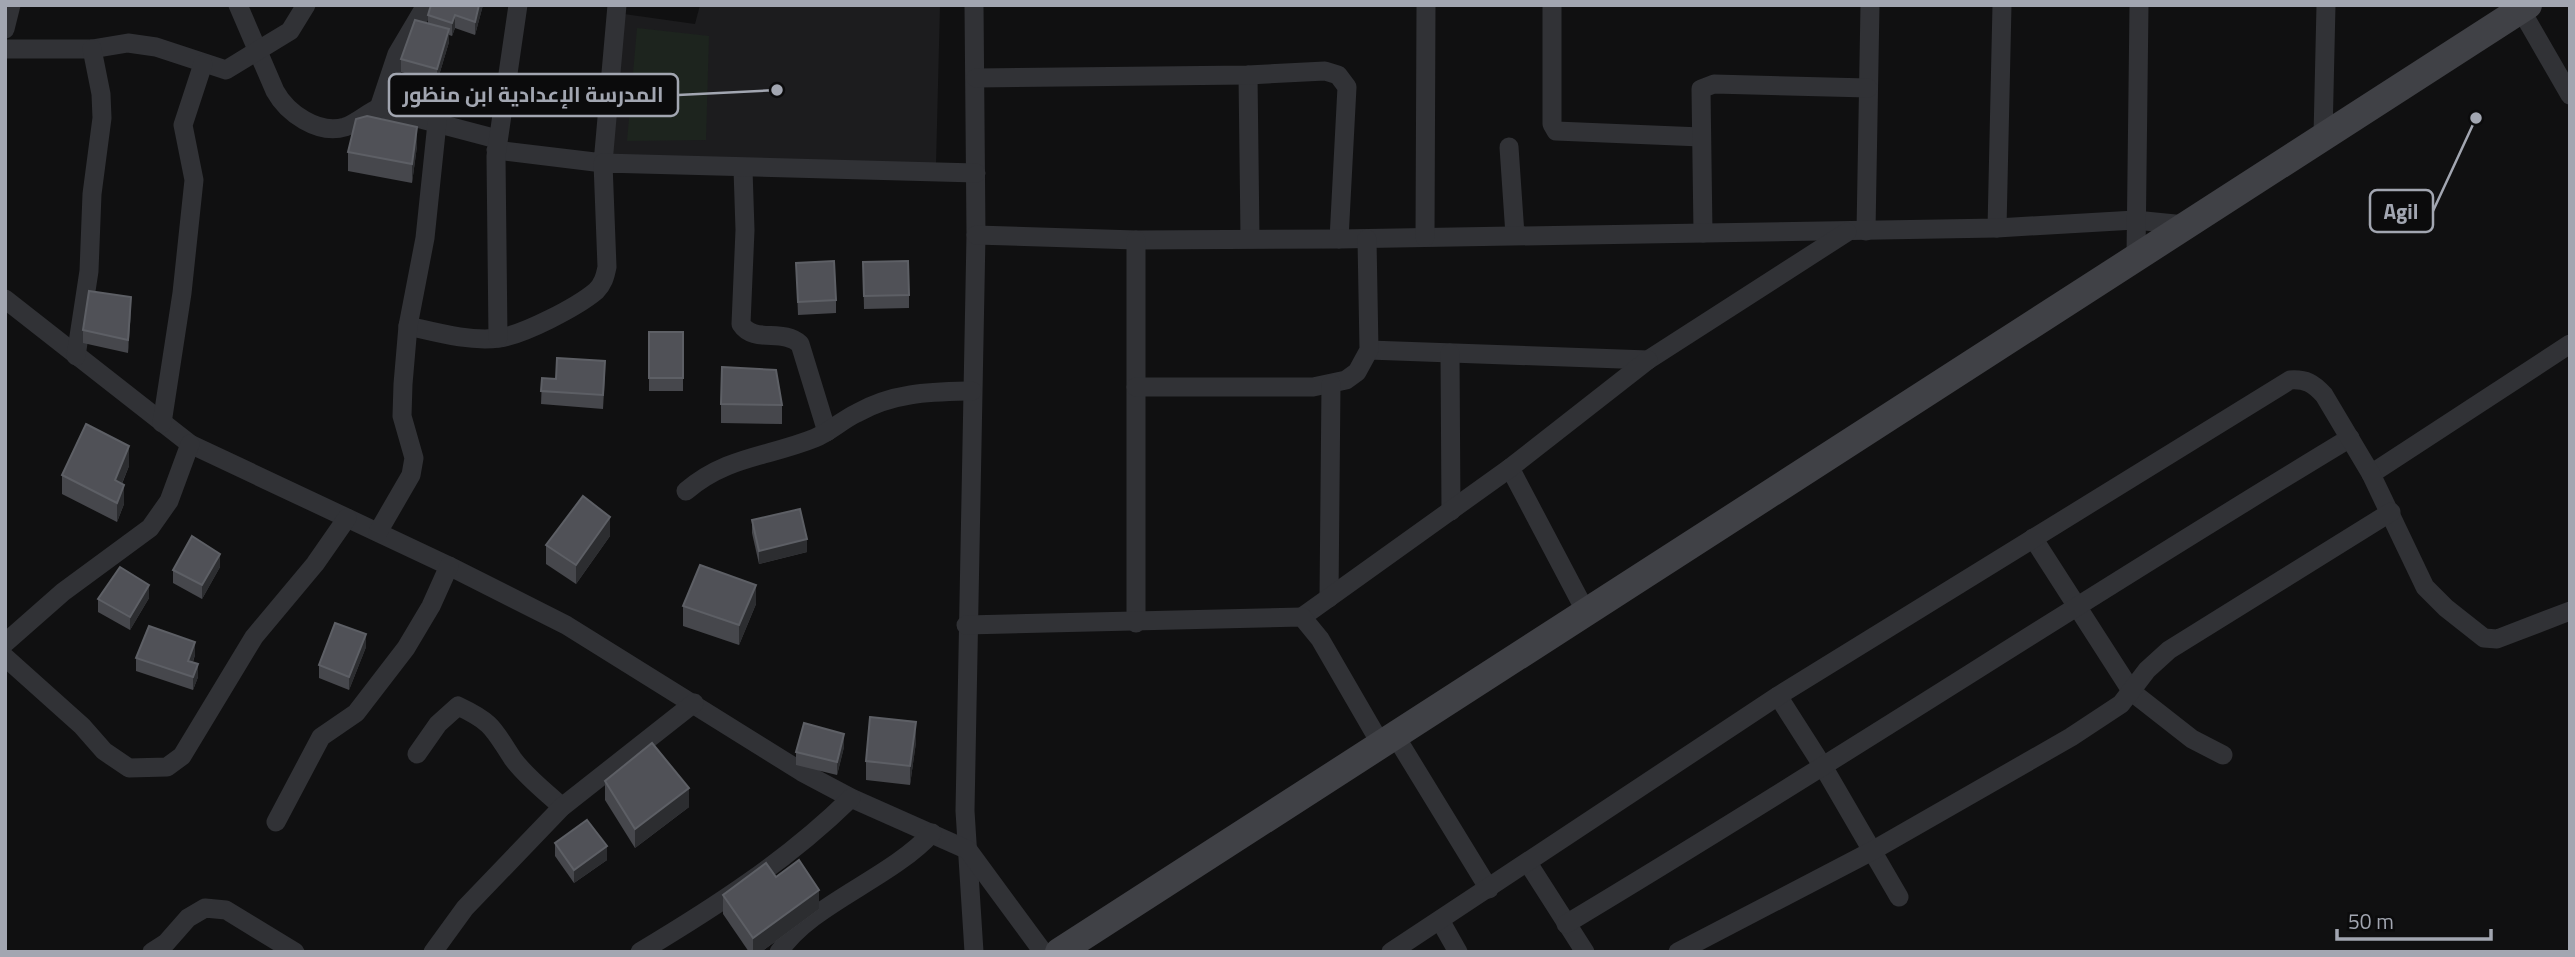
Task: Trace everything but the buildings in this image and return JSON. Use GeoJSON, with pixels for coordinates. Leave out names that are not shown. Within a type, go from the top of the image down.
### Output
{"type":"FeatureCollection","features":[{"type":"Feature","properties":{"kind":"main road"},"geometry":{"type":"LineString","coordinates":[[1059,952],[2524,8]]}},
{"type":"Feature","properties":{"kind":"street"},"geometry":{"type":"LineString","coordinates":[[5,29],[11,5]]}},
{"type":"Feature","properties":{"kind":"street"},"geometry":{"type":"LineString","coordinates":[[238,5],[279,98],[294,116],[337,128],[379,108],[397,54],[426,5]]}},
{"type":"Feature","properties":{"kind":"street"},"geometry":{"type":"LineString","coordinates":[[5,48],[92,49],[113,43],[156,47],[226,70],[290,31],[306,5]]}},
{"type":"Feature","properties":{"kind":"street"},"geometry":{"type":"LineString","coordinates":[[498,338],[497,145],[518,5]]}},
{"type":"Feature","properties":{"kind":"street"},"geometry":{"type":"LineString","coordinates":[[408,326],[462,336],[498,338],[534,326],[580,301],[604,282],[607,267],[603,163],[617,5]]}},
{"type":"Feature","properties":{"kind":"street"},"geometry":{"type":"LineString","coordinates":[[974,5],[976,234],[966,625],[965,811],[974,952]]}},
{"type":"Feature","properties":{"kind":"street"},"geometry":{"type":"LineString","coordinates":[[1425,237],[1426,5]]}},
{"type":"Feature","properties":{"kind":"street"},"geometry":{"type":"LineString","coordinates":[[1552,5],[1552,124],[1556,131],[1701,137]]}},
{"type":"Feature","properties":{"kind":"street"},"geometry":{"type":"LineString","coordinates":[[1856,232],[1868,89],[1870,5]]}},
{"type":"Feature","properties":{"kind":"street"},"geometry":{"type":"LineString","coordinates":[[1997,229],[2002,5]]}},
{"type":"Feature","properties":{"kind":"street"},"geometry":{"type":"LineString","coordinates":[[2136,256],[2139,5]]}},
{"type":"Feature","properties":{"kind":"street"},"geometry":{"type":"LineString","coordinates":[[2323,136],[2326,5]]}},
{"type":"Feature","properties":{"kind":"street"},"geometry":{"type":"LineString","coordinates":[[2524,8],[2570,95]]}},
{"type":"Feature","properties":{"kind":"street"},"geometry":{"type":"LineString","coordinates":[[76,356],[89,271],[92,194],[102,118],[100,84],[92,49]]}},
{"type":"Feature","properties":{"kind":"street"},"geometry":{"type":"LineString","coordinates":[[162,423],[182,293],[194,180],[183,125],[203,64]]}},
{"type":"Feature","properties":{"kind":"street"},"geometry":{"type":"LineString","coordinates":[[976,78],[1248,75],[1325,71],[1338,75],[1347,87],[1339,239]]}},
{"type":"Feature","properties":{"kind":"street"},"geometry":{"type":"LineString","coordinates":[[1248,75],[1250,238]]}},
{"type":"Feature","properties":{"kind":"street"},"geometry":{"type":"LineString","coordinates":[[1703,233],[1700,94],[1707,85],[1868,89]]}},
{"type":"Feature","properties":{"kind":"street"},"geometry":{"type":"LineString","coordinates":[[379,108],[437,123],[497,145],[603,163],[743,169],[976,173]]}},
{"type":"Feature","properties":{"kind":"street"},"geometry":{"type":"LineString","coordinates":[[378,532],[411,475],[414,458],[402,416],[408,326],[425,238],[437,123]]}},
{"type":"Feature","properties":{"kind":"street"},"geometry":{"type":"LineString","coordinates":[[1510,147],[1515,236]]}},
{"type":"Feature","properties":{"kind":"street"},"geometry":{"type":"LineString","coordinates":[[743,169],[745,230],[741,324],[752,334],[793,337],[800,344],[827,432]]}},
{"type":"Feature","properties":{"kind":"street"},"geometry":{"type":"LineString","coordinates":[[976,234],[1136,240],[1367,239],[1997,229],[2135,220],[2186,225]]}},
{"type":"Feature","properties":{"kind":"street"},"geometry":{"type":"LineString","coordinates":[[966,625],[1302,617],[1510,468],[1648,360],[1856,232]]}},
{"type":"Feature","properties":{"kind":"street"},"geometry":{"type":"LineString","coordinates":[[1136,387],[1313,387],[1331,384],[1357,372],[1369,350],[1367,239]]}},
{"type":"Feature","properties":{"kind":"street"},"geometry":{"type":"LineString","coordinates":[[1136,240],[1136,623]]}},
{"type":"Feature","properties":{"kind":"street"},"geometry":{"type":"LineString","coordinates":[[6,303],[190,444],[449,566],[566,625],[694,702],[802,772],[851,798],[968,850],[1043,952]]}},
{"type":"Feature","properties":{"kind":"street"},"geometry":{"type":"LineString","coordinates":[[2371,474],[2570,344]]}},
{"type":"Feature","properties":{"kind":"street"},"geometry":{"type":"LineString","coordinates":[[1369,350],[1648,360]]}},
{"type":"Feature","properties":{"kind":"street"},"geometry":{"type":"LineString","coordinates":[[1450,353],[1451,511]]}},
{"type":"Feature","properties":{"kind":"street"},"geometry":{"type":"LineString","coordinates":[[1391,952],[1441,922],[1777,696],[2290,380],[2303,379],[2315,384],[2371,474],[2426,587],[2446,608],[2484,638],[2513,635],[2570,611]]}},
{"type":"Feature","properties":{"kind":"street"},"geometry":{"type":"LineString","coordinates":[[1329,597],[1331,384]]}},
{"type":"Feature","properties":{"kind":"street"},"geometry":{"type":"LineString","coordinates":[[686,491],[705,475],[726,464],[797,444],[827,432],[857,412],[892,397],[972,391]]}},
{"type":"Feature","properties":{"kind":"street"},"geometry":{"type":"LineString","coordinates":[[1566,923],[1824,768],[2076,606],[2350,438]]}},
{"type":"Feature","properties":{"kind":"street"},"geometry":{"type":"LineString","coordinates":[[5,643],[63,592],[150,527],[169,500],[190,444]]}},
{"type":"Feature","properties":{"kind":"street"},"geometry":{"type":"LineString","coordinates":[[1510,468],[1587,614]]}},
{"type":"Feature","properties":{"kind":"street"},"geometry":{"type":"LineString","coordinates":[[1678,952],[1872,851],[2071,737],[2121,705],[2147,670],[2169,650],[2390,512]]}},
{"type":"Feature","properties":{"kind":"street"},"geometry":{"type":"LineString","coordinates":[[5,657],[82,726],[104,751],[129,768],[167,766],[182,756],[254,637],[315,564],[347,518]]}},
{"type":"Feature","properties":{"kind":"street"},"geometry":{"type":"LineString","coordinates":[[2033,538],[2132,692],[2192,739],[2222,755]]}},
{"type":"Feature","properties":{"kind":"street"},"geometry":{"type":"LineString","coordinates":[[276,822],[321,737],[356,713],[406,648],[430,607],[449,566]]}},
{"type":"Feature","properties":{"kind":"street"},"geometry":{"type":"LineString","coordinates":[[1302,617],[1320,639],[1489,889]]}},
{"type":"Feature","properties":{"kind":"street"},"geometry":{"type":"LineString","coordinates":[[1777,696],[1824,768],[1899,898]]}},
{"type":"Feature","properties":{"kind":"street"},"geometry":{"type":"LineString","coordinates":[[433,952],[473,899],[562,807],[694,702]]}},
{"type":"Feature","properties":{"kind":"street"},"geometry":{"type":"LineString","coordinates":[[417,754],[438,724],[458,706],[482,717],[503,740],[514,760],[562,807]]}},
{"type":"Feature","properties":{"kind":"street"},"geometry":{"type":"LineString","coordinates":[[640,952],[800,846],[851,798]]}},
{"type":"Feature","properties":{"kind":"street"},"geometry":{"type":"LineString","coordinates":[[779,952],[802,927],[912,855],[932,833]]}},
{"type":"Feature","properties":{"kind":"street"},"geometry":{"type":"LineString","coordinates":[[1528,863],[1585,952]]}},
{"type":"Feature","properties":{"kind":"street"},"geometry":{"type":"LineString","coordinates":[[152,952],[166,943],[188,918],[205,908],[226,910],[295,952]]}},
{"type":"Feature","properties":{"kind":"street"},"geometry":{"type":"LineString","coordinates":[[1441,922],[1458,952]]}},
{"type":"Feature","properties":{"kind":"shaded area"},"geometry":{"type":"Polygon","coordinates":[[[700,5],[940,5],[936,165],[608,156],[624,14],[695,24],[700,5]]]}},
{"type":"Feature","properties":{"kind":"shaded area"},"geometry":{"type":"Polygon","coordinates":[[[637,28],[709,36],[706,140],[627,141],[637,28]]]}},
{"type":"Feature","properties":{"kind":"place","name":"المدرسة الإعدادية ابن منظور"},"geometry":{"type":"Point","coordinates":[777,90]}},
{"type":"Feature","properties":{"kind":"place","name":"Agil"},"geometry":{"type":"Point","coordinates":[2476,118]}}]}
